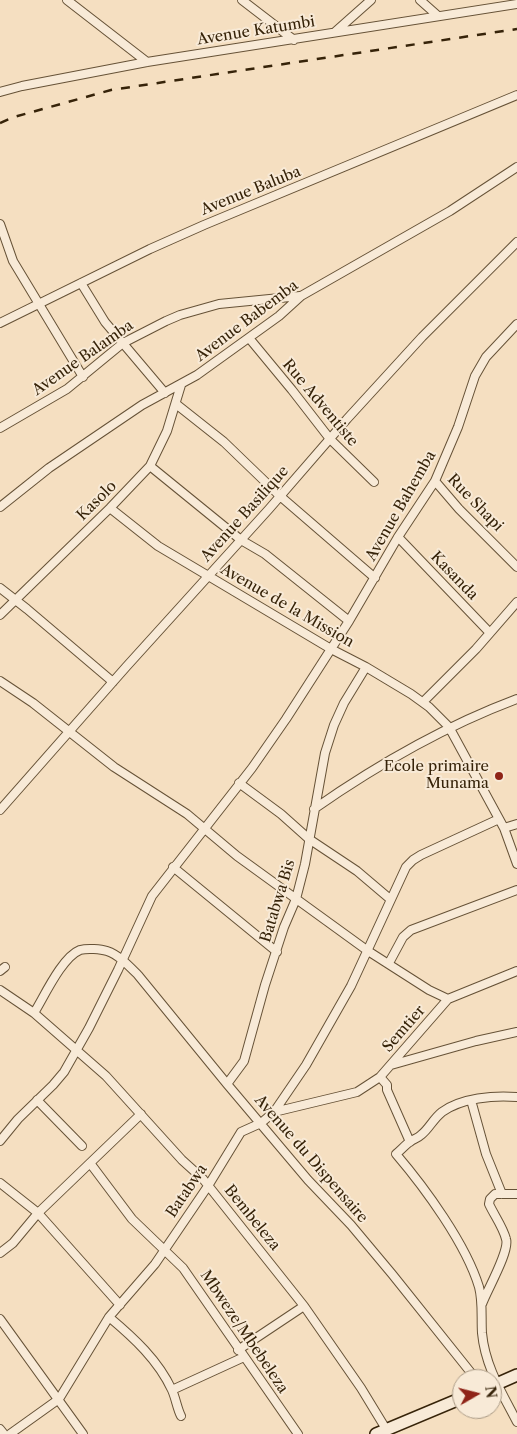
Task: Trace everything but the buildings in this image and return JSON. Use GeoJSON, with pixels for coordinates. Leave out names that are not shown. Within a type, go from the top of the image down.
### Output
{"type":"FeatureCollection","features":[{"type":"Feature","properties":{"kind":"main road"},"geometry":{"type":"LineString","coordinates":[[502,1382],[517,1375]]}},
{"type":"Feature","properties":{"kind":"main road"},"geometry":{"type":"LineString","coordinates":[[381,1432],[452,1402]]}},
{"type":"Feature","properties":{"kind":"street"},"geometry":{"type":"LineString","coordinates":[[67,0],[147,62]]}},
{"type":"Feature","properties":{"kind":"street"},"geometry":{"type":"LineString","coordinates":[[242,0],[294,40]]}},
{"type":"Feature","properties":{"kind":"street"},"geometry":{"type":"LineString","coordinates":[[335,32],[371,0]]}},
{"type":"Feature","properties":{"kind":"street"},"geometry":{"type":"LineString","coordinates":[[420,0],[438,16]]}},
{"type":"Feature","properties":{"kind":"street","name":"Avenue Katumbi"},"geometry":{"type":"LineString","coordinates":[[0,91],[147,62],[517,4]]}},
{"type":"Feature","properties":{"kind":"street","name":"Avenue Baluba"},"geometry":{"type":"LineString","coordinates":[[0,324],[81,283],[204,225],[517,95]]}},
{"type":"Feature","properties":{"kind":"street","name":"Avenue Babemba"},"geometry":{"type":"LineString","coordinates":[[0,506],[71,453],[142,405],[181,385],[249,338],[279,316],[301,296],[450,211],[517,167]]}},
{"type":"Feature","properties":{"kind":"street"},"geometry":{"type":"LineString","coordinates":[[0,224],[1,234],[13,261],[84,377]]}},
{"type":"Feature","properties":{"kind":"street","name":"Avenue Basilique"},"geometry":{"type":"LineString","coordinates":[[0,810],[54,750],[68,731],[422,337],[517,242]]}},
{"type":"Feature","properties":{"kind":"street"},"geometry":{"type":"LineString","coordinates":[[81,283],[105,322],[165,393]]}},
{"type":"Feature","properties":{"kind":"street","name":"Avenue Balamba"},"geometry":{"type":"LineString","coordinates":[[0,428],[67,389],[123,344],[166,321],[219,304],[301,296]]}},
{"type":"Feature","properties":{"kind":"street","name":"Avenue Bahemba"},"geometry":{"type":"LineString","coordinates":[[0,1141],[18,1119],[64,1072],[89,1028],[152,896],[286,719],[349,621],[398,537],[435,481],[458,427],[475,376],[486,357],[517,324]]}},
{"type":"Feature","properties":{"kind":"street","name":"Rue Adventiste"},"geometry":{"type":"LineString","coordinates":[[249,338],[330,439],[374,482]]}},
{"type":"Feature","properties":{"kind":"street","name":"Kasolo"},"geometry":{"type":"LineString","coordinates":[[0,615],[110,508],[150,466],[160,447],[181,385]]}},
{"type":"Feature","properties":{"kind":"street"},"geometry":{"type":"LineString","coordinates":[[176,404],[231,448],[280,496],[375,578]]}},
{"type":"Feature","properties":{"kind":"street"},"geometry":{"type":"LineString","coordinates":[[150,466],[241,540],[265,554],[349,621]]}},
{"type":"Feature","properties":{"kind":"street","name":"Rue Shapi"},"geometry":{"type":"LineString","coordinates":[[435,481],[459,509],[517,566]]}},
{"type":"Feature","properties":{"kind":"street","name":"Avenue de la Mission"},"geometry":{"type":"LineString","coordinates":[[110,508],[158,546],[330,649],[366,667],[423,702],[449,727],[499,819]]}},
{"type":"Feature","properties":{"kind":"street","name":"Kasanda"},"geometry":{"type":"LineString","coordinates":[[398,537],[490,633]]}},
{"type":"Feature","properties":{"kind":"street"},"geometry":{"type":"LineString","coordinates":[[0,588],[16,599],[113,682]]}},
{"type":"Feature","properties":{"kind":"street"},"geometry":{"type":"LineString","coordinates":[[423,702],[476,650],[517,602]]}},
{"type":"Feature","properties":{"kind":"street","name":"Batabwa Bis"},"geometry":{"type":"LineString","coordinates":[[227,1084],[244,1061],[259,1003],[284,927],[296,899],[302,878],[325,753],[334,724],[344,703],[366,667]]}},
{"type":"Feature","properties":{"kind":"street"},"geometry":{"type":"LineString","coordinates":[[0,681],[33,703],[114,767],[161,796],[205,828],[237,856],[296,899],[368,951],[422,986],[448,999],[517,971]]}},
{"type":"Feature","properties":{"kind":"street"},"geometry":{"type":"LineString","coordinates":[[314,809],[379,767],[449,727],[517,699]]}},
{"type":"Feature","properties":{"kind":"street"},"geometry":{"type":"LineString","coordinates":[[239,783],[281,814],[309,839],[357,871],[390,899]]}},
{"type":"Feature","properties":{"kind":"street"},"geometry":{"type":"LineString","coordinates":[[499,819],[517,864]]}},
{"type":"Feature","properties":{"kind":"street","name":"Batabwa"},"geometry":{"type":"LineString","coordinates":[[10,1434],[59,1399],[109,1317],[150,1270],[165,1249],[208,1186],[241,1132],[260,1123],[274,1112],[306,1065],[351,986],[406,868],[413,860],[499,819]]}},
{"type":"Feature","properties":{"kind":"street"},"geometry":{"type":"LineString","coordinates":[[504,828],[517,824]]}},
{"type":"Feature","properties":{"kind":"street"},"geometry":{"type":"LineString","coordinates":[[173,867],[277,952]]}},
{"type":"Feature","properties":{"kind":"street"},"geometry":{"type":"LineString","coordinates":[[389,963],[403,937],[411,930],[517,890]]}},
{"type":"Feature","properties":{"kind":"street"},"geometry":{"type":"LineString","coordinates":[[34,1013],[71,956],[81,950],[108,951],[122,960]]}},
{"type":"Feature","properties":{"kind":"street","name":"Avenue du Dispensaire"},"geometry":{"type":"LineString","coordinates":[[122,960],[138,975],[308,1180],[392,1274],[468,1369]]}},
{"type":"Feature","properties":{"kind":"street","name":"Bembeleza"},"geometry":{"type":"LineString","coordinates":[[0,990],[34,1013],[106,1076],[208,1186],[304,1306],[362,1388],[381,1432]]}},
{"type":"Feature","properties":{"kind":"street","name":"Semtier"},"geometry":{"type":"LineString","coordinates":[[274,1112],[357,1092],[380,1077],[448,999]]}},
{"type":"Feature","properties":{"kind":"street"},"geometry":{"type":"LineString","coordinates":[[391,1065],[476,1041],[517,1032]]}},
{"type":"Feature","properties":{"kind":"street"},"geometry":{"type":"LineString","coordinates":[[380,1077],[387,1086],[387,1090],[410,1142]]}},
{"type":"Feature","properties":{"kind":"street"},"geometry":{"type":"LineString","coordinates":[[490,1369],[485,1346],[479,1287],[459,1243],[412,1173],[396,1154],[423,1133],[430,1122],[442,1111],[471,1100],[503,1096],[517,1097]]}},
{"type":"Feature","properties":{"kind":"street"},"geometry":{"type":"LineString","coordinates":[[38,1100],[82,1146]]}},
{"type":"Feature","properties":{"kind":"street"},"geometry":{"type":"LineString","coordinates":[[471,1100],[486,1154],[502,1194]]}},
{"type":"Feature","properties":{"kind":"street"},"geometry":{"type":"LineString","coordinates":[[0,1253],[13,1243],[38,1213],[141,1114]]}},
{"type":"Feature","properties":{"kind":"street","name":"Mbweze/Mbebeleza"},"geometry":{"type":"LineString","coordinates":[[90,1163],[132,1219],[165,1249],[191,1278],[238,1350],[298,1434]]}},
{"type":"Feature","properties":{"kind":"street"},"geometry":{"type":"LineString","coordinates":[[0,1183],[38,1213],[120,1305]]}},
{"type":"Feature","properties":{"kind":"street"},"geometry":{"type":"LineString","coordinates":[[481,1306],[506,1253],[507,1240],[489,1204],[490,1199],[494,1194],[517,1194]]}},
{"type":"Feature","properties":{"kind":"street"},"geometry":{"type":"LineString","coordinates":[[238,1350],[304,1306]]}},
{"type":"Feature","properties":{"kind":"street"},"geometry":{"type":"LineString","coordinates":[[109,1317],[138,1342],[155,1362],[172,1390],[180,1416]]}},
{"type":"Feature","properties":{"kind":"street"},"geometry":{"type":"LineString","coordinates":[[0,1319],[83,1434]]}},
{"type":"Feature","properties":{"kind":"street"},"geometry":{"type":"LineString","coordinates":[[172,1390],[244,1357]]}},
{"type":"Feature","properties":{"kind":"street"},"geometry":{"type":"LineString","coordinates":[[502,1397],[517,1422]]}},
{"type":"Feature","properties":{"kind":"street"},"geometry":{"type":"LineString","coordinates":[[0,1429],[4,1434]]}},
{"type":"Feature","properties":{"kind":"railway"},"geometry":{"type":"LineString","coordinates":[[0,123],[14,117],[111,90],[517,29]]}},
{"type":"Feature","properties":{"kind":"place","name":"Ecole primaire Munama"},"geometry":{"type":"Point","coordinates":[499,776]}}]}
